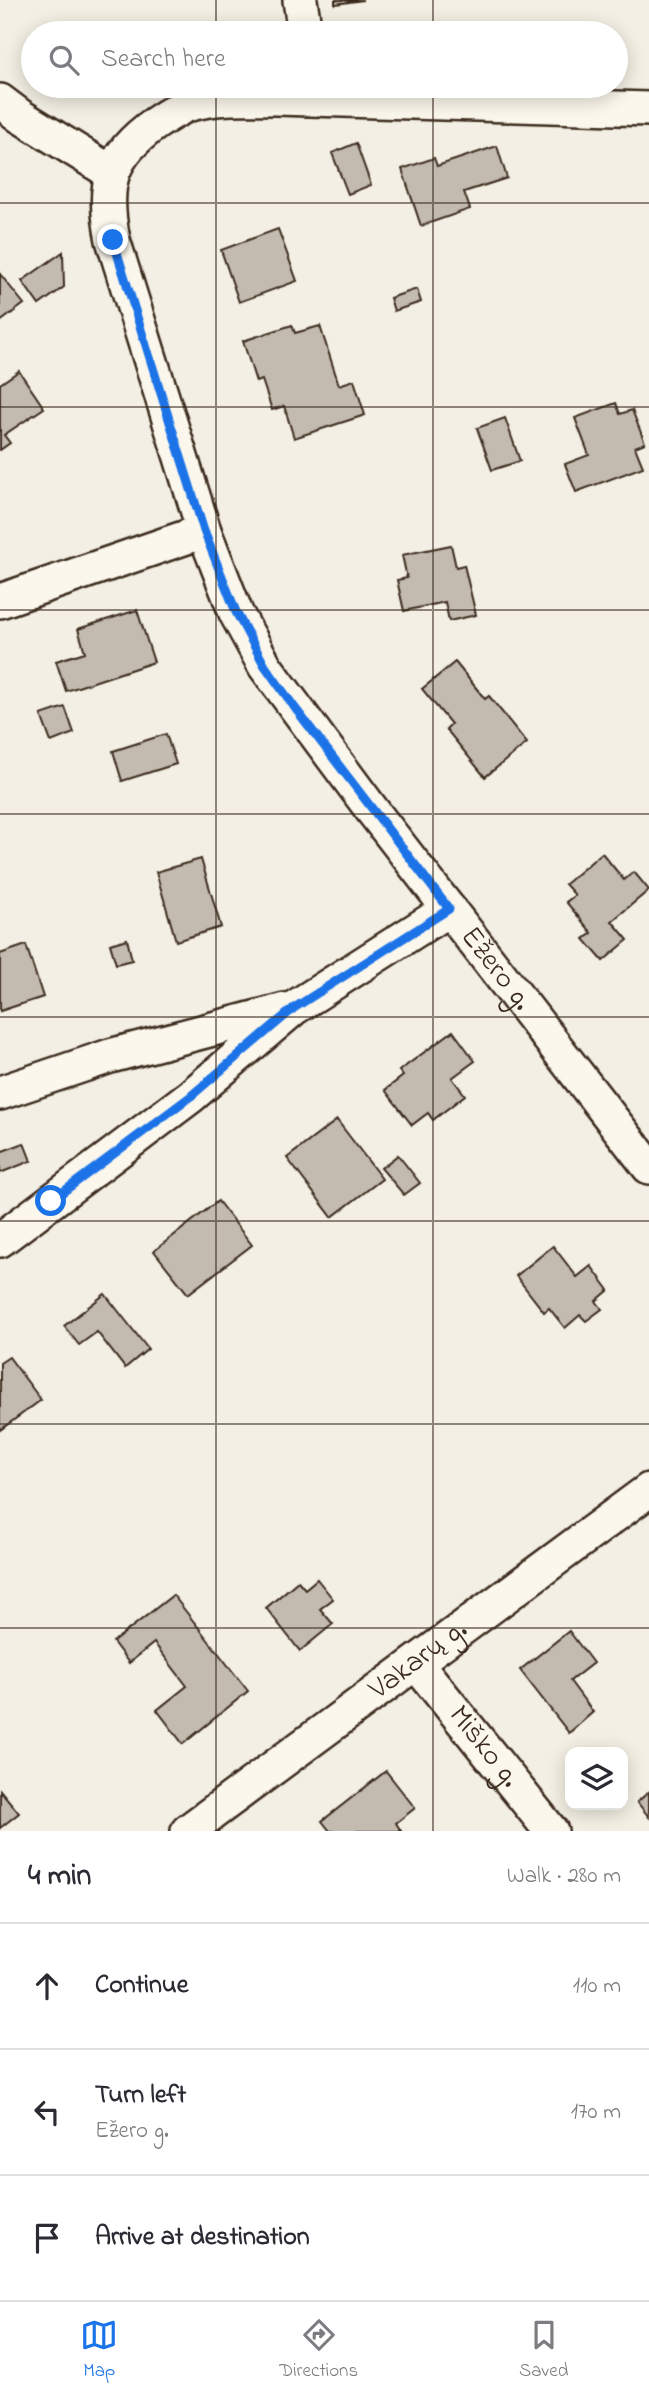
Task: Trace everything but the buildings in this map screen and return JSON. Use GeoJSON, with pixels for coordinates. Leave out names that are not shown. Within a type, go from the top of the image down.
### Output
{"type":"FeatureCollection","features":[{"type":"Feature","properties":{"kind":"street"},"geometry":{"type":"LineString","coordinates":[[300,0],[303,21]]}},
{"type":"Feature","properties":{"kind":"street","name":"Ežero g."},"geometry":{"type":"LineString","coordinates":[[221,98],[193,103],[170,113],[144,131],[122,153],[112,173],[107,192],[107,209],[113,240],[204,531],[236,612],[265,666],[649,1167]]}},
{"type":"Feature","properties":{"kind":"street","name":"Ežero g."},"geometry":{"type":"LineString","coordinates":[[419,98],[649,109]]}},
{"type":"Feature","properties":{"kind":"street"},"geometry":{"type":"LineString","coordinates":[[0,101],[112,173]]}},
{"type":"Feature","properties":{"kind":"street"},"geometry":{"type":"LineString","coordinates":[[0,601],[204,531]]}},
{"type":"Feature","properties":{"kind":"street"},"geometry":{"type":"LineString","coordinates":[[0,1240],[191,1096],[294,1008],[449,909]]}},
{"type":"Feature","properties":{"kind":"street"},"geometry":{"type":"LineString","coordinates":[[0,1093],[110,1056],[294,1008]]}},
{"type":"Feature","properties":{"kind":"street","name":"Vakarų g."},"geometry":{"type":"LineString","coordinates":[[188,1831],[649,1490]]}},
{"type":"Feature","properties":{"kind":"street","name":"Miško g."},"geometry":{"type":"LineString","coordinates":[[416,1663],[551,1831]]}},
{"type":"Feature","properties":{"kind":"route"},"geometry":{"type":"LineString","coordinates":[[51,1201],[191,1096],[294,1008],[449,909],[295,708],[265,666],[236,612],[204,531],[113,240]]}}]}
